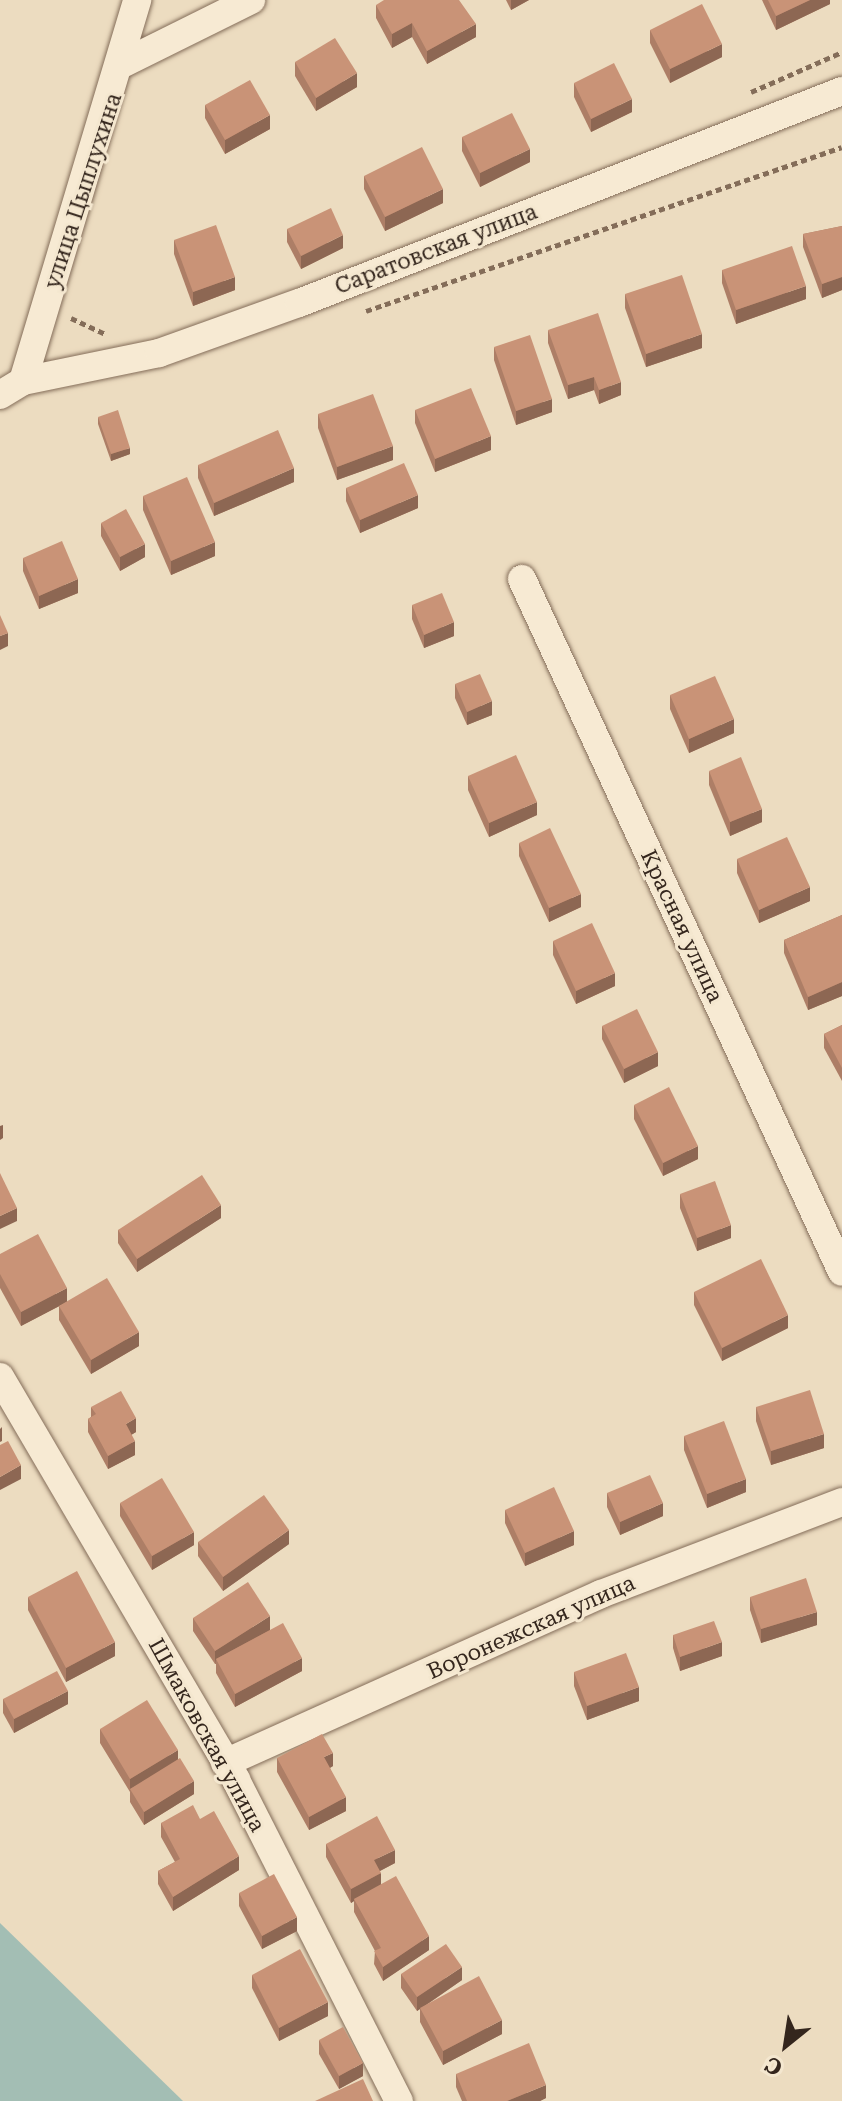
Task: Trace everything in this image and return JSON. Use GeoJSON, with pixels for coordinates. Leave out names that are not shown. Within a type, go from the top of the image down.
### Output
{"type":"FeatureCollection","features":[{"type":"Feature","properties":{"kind":"street","name":"улица Цыплухина"},"geometry":{"type":"LineString","coordinates":[[11,388],[124,63],[137,0]]}},
{"type":"Feature","properties":{"kind":"street"},"geometry":{"type":"LineString","coordinates":[[124,63],[251,0]]}},
{"type":"Feature","properties":{"kind":"street","name":"Саратовская улица"},"geometry":{"type":"LineString","coordinates":[[11,388],[187,343],[842,91]]}},
{"type":"Feature","properties":{"kind":"street","name":"Красная улица"},"geometry":{"type":"LineString","coordinates":[[522,579],[842,1272]]}},
{"type":"Feature","properties":{"kind":"street","name":"Шмаковская улица"},"geometry":{"type":"LineString","coordinates":[[0,1377],[225,1763],[399,2101]]}},
{"type":"Feature","properties":{"kind":"street","name":"Воронежская улица"},"geometry":{"type":"LineString","coordinates":[[225,1763],[601,1594],[842,1502]]}},
{"type":"Feature","properties":{"kind":"path"},"geometry":{"type":"LineString","coordinates":[[360,314],[842,147]]}},
{"type":"Feature","properties":{"kind":"shaded area"},"geometry":{"type":"Polygon","coordinates":[[[0,1923],[183,2101],[0,2101],[0,1923]]]}},
{"type":"Feature","properties":{"kind":"building"},"geometry":{"type":"Polygon","coordinates":[[[384,0],[459,0],[476,24],[427,51],[412,23],[392,34],[376,5],[384,0]]]}},
{"type":"Feature","properties":{"kind":"building"},"geometry":{"type":"Polygon","coordinates":[[[768,0],[810,0],[776,16],[768,0]]]}},
{"type":"Feature","properties":{"kind":"building"},"geometry":{"type":"Polygon","coordinates":[[[702,4],[722,44],[670,69],[650,30],[702,4]]]}},
{"type":"Feature","properties":{"kind":"building"},"geometry":{"type":"Polygon","coordinates":[[[335,38],[357,73],[316,98],[295,62],[335,38]]]}},
{"type":"Feature","properties":{"kind":"building"},"geometry":{"type":"Polygon","coordinates":[[[614,63],[632,99],[591,119],[574,83],[614,63]]]}},
{"type":"Feature","properties":{"kind":"building"},"geometry":{"type":"Polygon","coordinates":[[[250,80],[270,115],[225,140],[205,105],[250,80]]]}},
{"type":"Feature","properties":{"kind":"building"},"geometry":{"type":"Polygon","coordinates":[[[512,113],[530,149],[480,173],[462,137],[512,113]]]}},
{"type":"Feature","properties":{"kind":"building"},"geometry":{"type":"Polygon","coordinates":[[[422,147],[443,189],[385,217],[364,176],[422,147]]]}},
{"type":"Feature","properties":{"kind":"building"},"geometry":{"type":"Polygon","coordinates":[[[331,208],[343,235],[301,256],[287,229],[331,208]]]}},
{"type":"Feature","properties":{"kind":"building"},"geometry":{"type":"Polygon","coordinates":[[[216,225],[235,277],[193,292],[174,240],[216,225]]]}},
{"type":"Feature","properties":{"kind":"building"},"geometry":{"type":"Polygon","coordinates":[[[842,226],[842,277],[822,284],[803,234],[842,226]]]}},
{"type":"Feature","properties":{"kind":"building"},"geometry":{"type":"Polygon","coordinates":[[[792,246],[806,286],[736,310],[722,270],[792,246]]]}},
{"type":"Feature","properties":{"kind":"building"},"geometry":{"type":"Polygon","coordinates":[[[682,275],[702,334],[646,354],[625,294],[682,275]]]}},
{"type":"Feature","properties":{"kind":"building"},"geometry":{"type":"Polygon","coordinates":[[[598,313],[621,382],[599,390],[594,377],[568,385],[548,330],[598,313]]]}},
{"type":"Feature","properties":{"kind":"building"},"geometry":{"type":"Polygon","coordinates":[[[530,335],[552,399],[516,411],[494,347],[530,335]]]}},
{"type":"Feature","properties":{"kind":"building"},"geometry":{"type":"Polygon","coordinates":[[[471,388],[491,436],[435,459],[415,410],[471,388]]]}},
{"type":"Feature","properties":{"kind":"building"},"geometry":{"type":"Polygon","coordinates":[[[373,394],[393,446],[337,467],[318,414],[373,394]]]}},
{"type":"Feature","properties":{"kind":"building"},"geometry":{"type":"Polygon","coordinates":[[[118,410],[130,448],[111,454],[98,417],[118,410]]]}},
{"type":"Feature","properties":{"kind":"building"},"geometry":{"type":"Polygon","coordinates":[[[278,430],[294,468],[214,503],[198,465],[278,430]]]}},
{"type":"Feature","properties":{"kind":"building"},"geometry":{"type":"Polygon","coordinates":[[[404,463],[418,495],[360,520],[346,488],[404,463]]]}},
{"type":"Feature","properties":{"kind":"building"},"geometry":{"type":"Polygon","coordinates":[[[187,477],[215,542],[171,561],[143,496],[187,477]]]}},
{"type":"Feature","properties":{"kind":"building"},"geometry":{"type":"Polygon","coordinates":[[[126,509],[145,544],[120,557],[101,523],[126,509]]]}},
{"type":"Feature","properties":{"kind":"building"},"geometry":{"type":"Polygon","coordinates":[[[62,541],[78,579],[39,596],[23,558],[62,541]]]}},
{"type":"Feature","properties":{"kind":"building"},"geometry":{"type":"Polygon","coordinates":[[[442,593],[454,622],[424,635],[412,605],[442,593]]]}},
{"type":"Feature","properties":{"kind":"building"},"geometry":{"type":"Polygon","coordinates":[[[0,615],[8,633],[0,636],[0,615]]]}},
{"type":"Feature","properties":{"kind":"building"},"geometry":{"type":"Polygon","coordinates":[[[480,674],[492,701],[467,712],[455,684],[480,674]]]}},
{"type":"Feature","properties":{"kind":"building"},"geometry":{"type":"Polygon","coordinates":[[[715,676],[734,719],[689,739],[670,695],[715,676]]]}},
{"type":"Feature","properties":{"kind":"building"},"geometry":{"type":"Polygon","coordinates":[[[516,755],[537,802],[489,823],[468,776],[516,755]]]}},
{"type":"Feature","properties":{"kind":"building"},"geometry":{"type":"Polygon","coordinates":[[[741,757],[762,809],[730,822],[709,771],[741,757]]]}},
{"type":"Feature","properties":{"kind":"building"},"geometry":{"type":"Polygon","coordinates":[[[550,828],[581,894],[549,908],[519,843],[550,828]]]}},
{"type":"Feature","properties":{"kind":"building"},"geometry":{"type":"Polygon","coordinates":[[[787,837],[810,887],[759,910],[737,859],[787,837]]]}},
{"type":"Feature","properties":{"kind":"building"},"geometry":{"type":"Polygon","coordinates":[[[842,915],[842,982],[808,997],[784,940],[842,915]]]}},
{"type":"Feature","properties":{"kind":"building"},"geometry":{"type":"Polygon","coordinates":[[[592,923],[615,973],[576,991],[553,941],[592,923]]]}},
{"type":"Feature","properties":{"kind":"building"},"geometry":{"type":"Polygon","coordinates":[[[637,1009],[658,1052],[624,1069],[602,1026],[637,1009]]]}},
{"type":"Feature","properties":{"kind":"building"},"geometry":{"type":"Polygon","coordinates":[[[842,1025],[842,1068],[824,1034],[842,1025]]]}},
{"type":"Feature","properties":{"kind":"building"},"geometry":{"type":"Polygon","coordinates":[[[669,1087],[698,1146],[663,1163],[634,1105],[669,1087]]]}},
{"type":"Feature","properties":{"kind":"building"},"geometry":{"type":"Polygon","coordinates":[[[0,1173],[17,1208],[0,1216],[0,1173]]]}},
{"type":"Feature","properties":{"kind":"building"},"geometry":{"type":"Polygon","coordinates":[[[202,1175],[221,1205],[137,1259],[118,1230],[202,1175]]]}},
{"type":"Feature","properties":{"kind":"building"},"geometry":{"type":"Polygon","coordinates":[[[715,1181],[731,1225],[697,1238],[680,1194],[715,1181]]]}},
{"type":"Feature","properties":{"kind":"building"},"geometry":{"type":"Polygon","coordinates":[[[38,1234],[67,1288],[21,1312],[0,1274],[0,1254],[38,1234]]]}},
{"type":"Feature","properties":{"kind":"building"},"geometry":{"type":"Polygon","coordinates":[[[761,1259],[788,1315],[722,1348],[694,1292],[761,1259]]]}},
{"type":"Feature","properties":{"kind":"building"},"geometry":{"type":"Polygon","coordinates":[[[107,1278],[139,1332],[91,1360],[59,1306],[107,1278]]]}},
{"type":"Feature","properties":{"kind":"building"},"geometry":{"type":"Polygon","coordinates":[[[810,1390],[824,1434],[771,1451],[756,1407],[810,1390]]]}},
{"type":"Feature","properties":{"kind":"building"},"geometry":{"type":"Polygon","coordinates":[[[121,1391],[136,1418],[126,1424],[135,1441],[108,1456],[88,1419],[96,1414],[91,1407],[121,1391]]]}},
{"type":"Feature","properties":{"kind":"building"},"geometry":{"type":"Polygon","coordinates":[[[724,1421],[746,1479],[707,1494],[684,1436],[724,1421]]]}},
{"type":"Feature","properties":{"kind":"building"},"geometry":{"type":"Polygon","coordinates":[[[8,1441],[21,1465],[0,1477],[0,1445],[8,1441]]]}},
{"type":"Feature","properties":{"kind":"building"},"geometry":{"type":"Polygon","coordinates":[[[650,1475],[663,1503],[620,1522],[607,1493],[650,1475]]]}},
{"type":"Feature","properties":{"kind":"building"},"geometry":{"type":"Polygon","coordinates":[[[162,1478],[194,1532],[152,1556],[120,1503],[162,1478]]]}},
{"type":"Feature","properties":{"kind":"building"},"geometry":{"type":"Polygon","coordinates":[[[554,1487],[574,1531],[525,1553],[505,1510],[554,1487]]]}},
{"type":"Feature","properties":{"kind":"building"},"geometry":{"type":"Polygon","coordinates":[[[264,1495],[289,1530],[223,1577],[198,1542],[264,1495]]]}},
{"type":"Feature","properties":{"kind":"building"},"geometry":{"type":"Polygon","coordinates":[[[77,1571],[115,1642],[66,1668],[28,1597],[77,1571]]]}},
{"type":"Feature","properties":{"kind":"building"},"geometry":{"type":"Polygon","coordinates":[[[806,1578],[817,1612],[761,1629],[750,1597],[806,1578]]]}},
{"type":"Feature","properties":{"kind":"building"},"geometry":{"type":"Polygon","coordinates":[[[248,1582],[270,1616],[215,1651],[193,1618],[248,1582]]]}},
{"type":"Feature","properties":{"kind":"building"},"geometry":{"type":"Polygon","coordinates":[[[714,1621],[722,1642],[680,1657],[673,1635],[714,1621]]]}},
{"type":"Feature","properties":{"kind":"building"},"geometry":{"type":"Polygon","coordinates":[[[283,1623],[302,1658],[235,1694],[216,1659],[283,1623]]]}},
{"type":"Feature","properties":{"kind":"building"},"geometry":{"type":"Polygon","coordinates":[[[626,1653],[639,1687],[587,1706],[574,1672],[626,1653]]]}},
{"type":"Feature","properties":{"kind":"building"},"geometry":{"type":"Polygon","coordinates":[[[57,1671],[68,1691],[14,1719],[3,1699],[57,1671]]]}},
{"type":"Feature","properties":{"kind":"building"},"geometry":{"type":"Polygon","coordinates":[[[147,1700],[178,1750],[130,1779],[100,1729],[147,1700]]]}},
{"type":"Feature","properties":{"kind":"building"},"geometry":{"type":"Polygon","coordinates":[[[322,1734],[333,1753],[324,1757],[346,1797],[309,1817],[277,1758],[322,1734]]]}},
{"type":"Feature","properties":{"kind":"building"},"geometry":{"type":"Polygon","coordinates":[[[180,1758],[194,1781],[144,1812],[130,1789],[180,1758]]]}},
{"type":"Feature","properties":{"kind":"building"},"geometry":{"type":"Polygon","coordinates":[[[193,1805],[200,1819],[214,1811],[239,1856],[173,1897],[158,1871],[180,1859],[161,1823],[193,1805]]]}},
{"type":"Feature","properties":{"kind":"building"},"geometry":{"type":"Polygon","coordinates":[[[377,1816],[395,1850],[374,1860],[381,1873],[351,1889],[326,1844],[377,1816]]]}},
{"type":"Feature","properties":{"kind":"building"},"geometry":{"type":"Polygon","coordinates":[[[274,1874],[297,1917],[262,1936],[239,1893],[274,1874]]]}},
{"type":"Feature","properties":{"kind":"building"},"geometry":{"type":"Polygon","coordinates":[[[396,1876],[429,1936],[383,1967],[374,1951],[381,1948],[354,1899],[396,1876]]]}},
{"type":"Feature","properties":{"kind":"building"},"geometry":{"type":"Polygon","coordinates":[[[446,1944],[462,1967],[417,1997],[401,1974],[446,1944]]]}},
{"type":"Feature","properties":{"kind":"building"},"geometry":{"type":"Polygon","coordinates":[[[300,1949],[328,2002],[279,2028],[252,1975],[300,1949]]]}},
{"type":"Feature","properties":{"kind":"building"},"geometry":{"type":"Polygon","coordinates":[[[479,1976],[502,2020],[443,2051],[420,2008],[479,1976]]]}},
{"type":"Feature","properties":{"kind":"building"},"geometry":{"type":"Polygon","coordinates":[[[343,2027],[363,2063],[339,2076],[319,2040],[343,2027]]]}},
{"type":"Feature","properties":{"kind":"building"},"geometry":{"type":"Polygon","coordinates":[[[529,2043],[546,2085],[507,2101],[467,2101],[456,2074],[529,2043]]]}},
{"type":"Feature","properties":{"kind":"building"},"geometry":{"type":"Polygon","coordinates":[[[363,2079],[373,2101],[315,2101],[363,2079]]]}}]}
